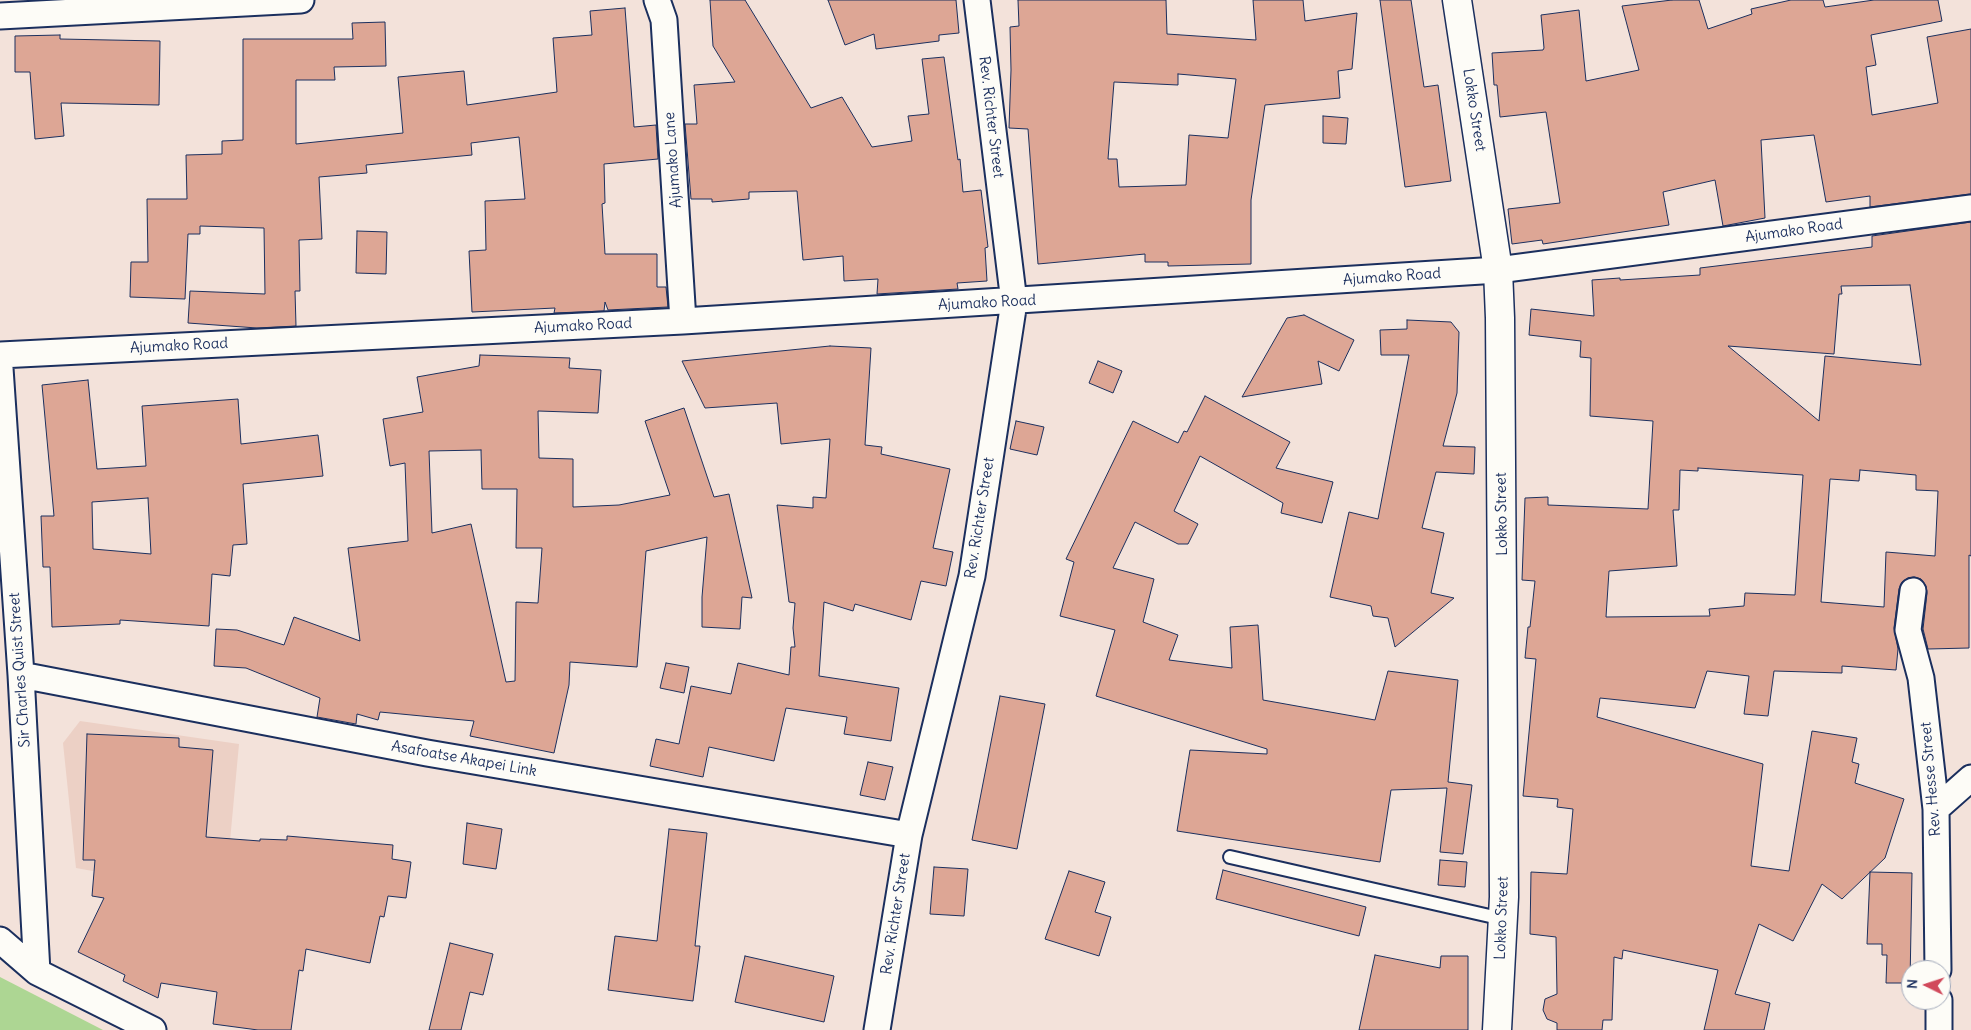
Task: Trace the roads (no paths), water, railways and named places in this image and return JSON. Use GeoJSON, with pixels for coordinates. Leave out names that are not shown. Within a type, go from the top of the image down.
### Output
{"type":"FeatureCollection","features":[{"type":"Feature","properties":{"kind":"main road","name":"Lokko Street"},"geometry":{"type":"LineString","coordinates":[[1457,0],[1498,270],[1502,527],[1504,897],[1497,1030]]}},
{"type":"Feature","properties":{"kind":"street"},"geometry":{"type":"LineString","coordinates":[[0,16],[301,0]]}},
{"type":"Feature","properties":{"kind":"street","name":"Ajumako Lane"},"geometry":{"type":"LineString","coordinates":[[657,0],[664,20],[683,321]]}},
{"type":"Feature","properties":{"kind":"street","name":"Rev. Richter Street"},"geometry":{"type":"LineString","coordinates":[[877,1030],[908,835],[972,576],[1014,302],[977,0]]}},
{"type":"Feature","properties":{"kind":"street","name":"Ajumako Road"},"geometry":{"type":"LineString","coordinates":[[0,355],[683,321],[1014,302],[1498,270],[1971,208]]}},
{"type":"Feature","properties":{"kind":"street","name":"Sir Charles Quist Street"},"geometry":{"type":"LineString","coordinates":[[0,368],[21,675],[37,972]]}},
{"type":"Feature","properties":{"kind":"street","name":"Rev. Hesse Street"},"geometry":{"type":"LineString","coordinates":[[1913,591],[1908,630],[1920,678],[1936,809],[1938,960]]}},
{"type":"Feature","properties":{"kind":"street","name":"Asafoatse Akapei Link"},"geometry":{"type":"LineString","coordinates":[[21,675],[427,753],[908,835]]}},
{"type":"Feature","properties":{"kind":"street"},"geometry":{"type":"LineString","coordinates":[[1936,809],[1971,778]]}},
{"type":"Feature","properties":{"kind":"street"},"geometry":{"type":"LineString","coordinates":[[0,940],[37,972],[153,1030]]}},
{"type":"Feature","properties":{"kind":"street"},"geometry":{"type":"LineString","coordinates":[[1938,1010],[1939,1030]]}},
{"type":"Feature","properties":{"kind":"lane"},"geometry":{"type":"LineString","coordinates":[[1230,857],[1503,920]]}}]}
